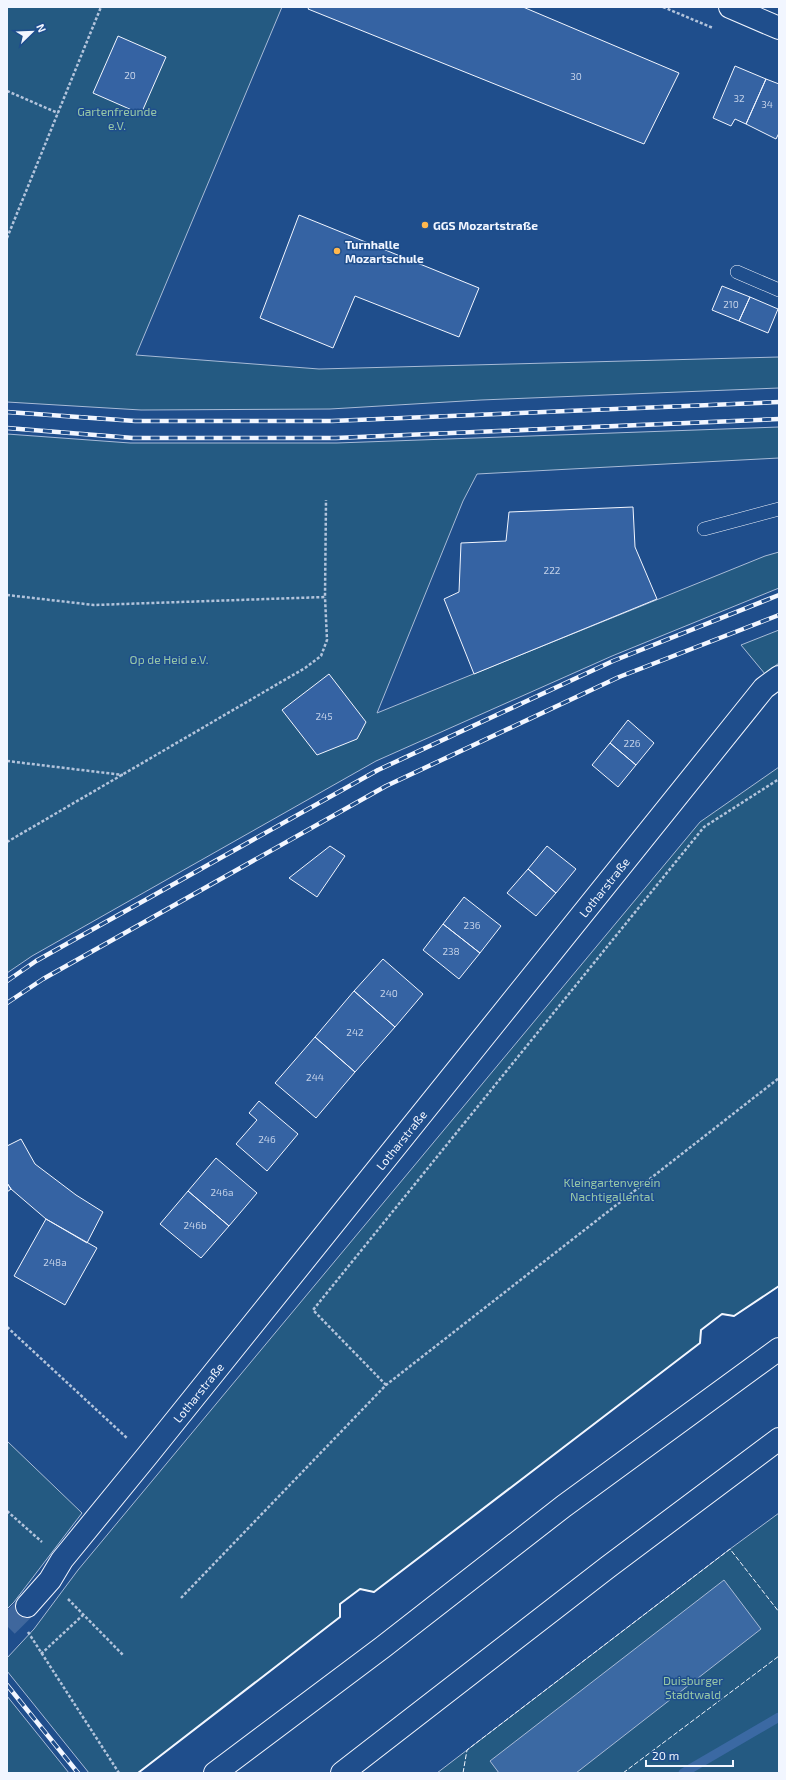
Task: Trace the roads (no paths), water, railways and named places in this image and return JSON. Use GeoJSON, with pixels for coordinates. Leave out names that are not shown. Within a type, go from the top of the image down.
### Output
{"type":"FeatureCollection","features":[{"type":"Feature","properties":{"kind":"main road"},"geometry":{"type":"LineString","coordinates":[[730,7],[779,28]]}},
{"type":"Feature","properties":{"kind":"main road","name":"Lotharstraße"},"geometry":{"type":"LineString","coordinates":[[27,1606],[50,1580],[62,1560],[764,688],[779,677]]}},
{"type":"Feature","properties":{"kind":"main road"},"geometry":{"type":"LineString","coordinates":[[215,1773],[383,1647],[564,1506],[779,1349]]}},
{"type":"Feature","properties":{"kind":"main road"},"geometry":{"type":"LineString","coordinates":[[342,1773],[608,1567],[779,1439]]}},
{"type":"Feature","properties":{"kind":"lane"},"geometry":{"type":"LineString","coordinates":[[737,272],[779,290]]}},
{"type":"Feature","properties":{"kind":"lane"},"geometry":{"type":"LineString","coordinates":[[704,529],[779,509]]}},
{"type":"Feature","properties":{"kind":"waterway"},"geometry":{"type":"LineString","coordinates":[[683,1773],[779,1717]]}},
{"type":"Feature","properties":{"kind":"tunnel"},"geometry":{"type":"LineString","coordinates":[[7,1626],[27,1606]]}},
{"type":"Feature","properties":{"kind":"railway"},"geometry":{"type":"LineString","coordinates":[[7,412],[135,421],[332,421],[779,402]]}},
{"type":"Feature","properties":{"kind":"railway"},"geometry":{"type":"LineString","coordinates":[[7,428],[133,438],[336,438],[779,419]]}},
{"type":"Feature","properties":{"kind":"railway"},"geometry":{"type":"LineString","coordinates":[[7,981],[36,961],[378,770],[613,661],[779,595]]}},
{"type":"Feature","properties":{"kind":"railway"},"geometry":{"type":"LineString","coordinates":[[7,1003],[43,979],[386,786],[619,677],[779,615]]}},
{"type":"Feature","properties":{"kind":"railway"},"geometry":{"type":"LineString","coordinates":[[7,1685],[78,1773]]}},
{"type":"Feature","properties":{"kind":"place","name":"GGS Mozartstraße"},"geometry":{"type":"Point","coordinates":[425,225]}},
{"type":"Feature","properties":{"kind":"place","name":"Turnhalle Mozartschule"},"geometry":{"type":"Point","coordinates":[337,251]}},
{"type":"Feature","properties":{"kind":"park label","name":"Gartenfreunde e.V."},"geometry":{"type":"Point","coordinates":[117,118]}},
{"type":"Feature","properties":{"kind":"park label","name":"Op de Heid e.V."},"geometry":{"type":"Point","coordinates":[169,659]}},
{"type":"Feature","properties":{"kind":"park label","name":"Kleingartenverein Nachtigallental"},"geometry":{"type":"Point","coordinates":[612,1189]}},
{"type":"Feature","properties":{"kind":"park label","name":"Duisburger Stadtwald"},"geometry":{"type":"Point","coordinates":[693,1687]}}]}
